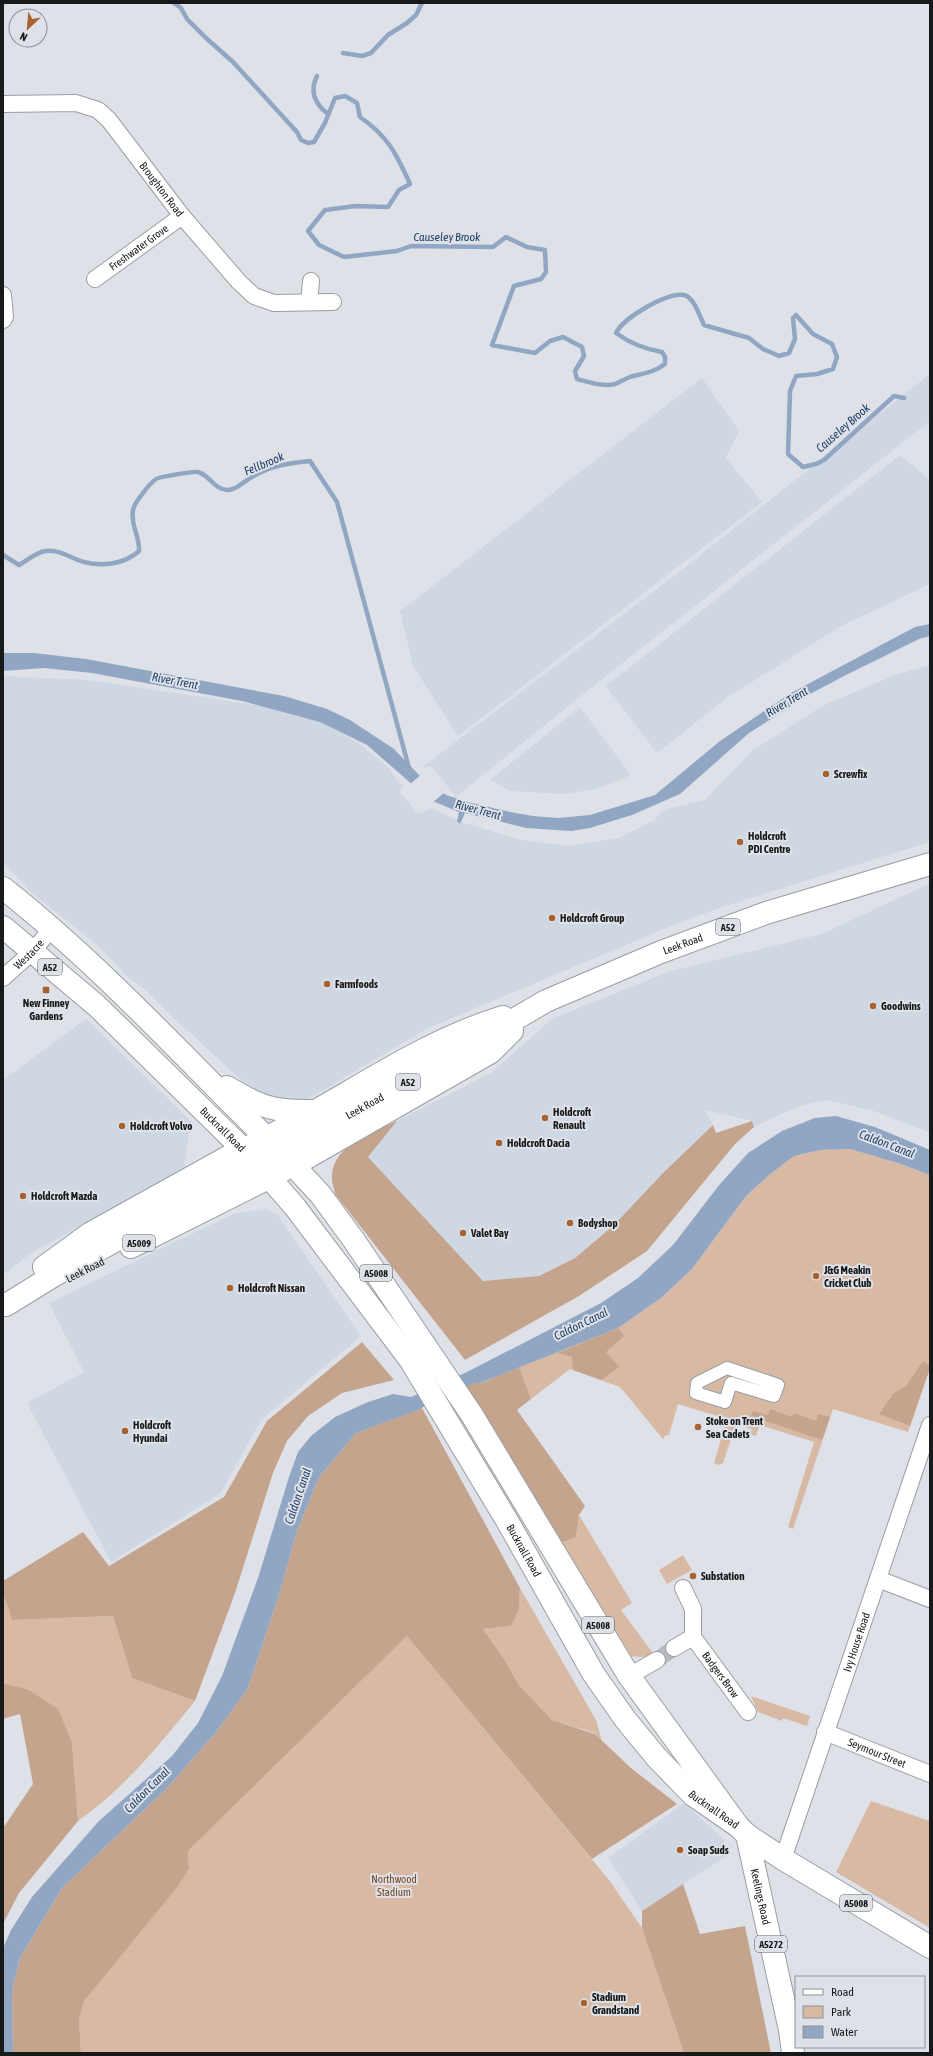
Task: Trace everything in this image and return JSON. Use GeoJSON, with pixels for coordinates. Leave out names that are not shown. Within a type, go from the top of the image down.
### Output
{"type":"FeatureCollection","features":[{"type":"Feature","properties":{"kind":"main road","name":"Leek Road"},"geometry":{"type":"LineString","coordinates":[[5,1306],[57,1285],[270,1177],[281,1152],[316,1111],[420,1053],[474,1026],[533,1008],[661,952],[752,918],[930,864]]}},
{"type":"Feature","properties":{"kind":"main road","name":"A52"},"geometry":{"type":"LineString","coordinates":[[3,888],[52,928],[197,1068],[251,1101],[268,1108],[286,1112],[316,1111]]}},
{"type":"Feature","properties":{"kind":"main road","name":"Bucknall Road"},"geometry":{"type":"LineString","coordinates":[[3,927],[97,1006],[249,1155],[270,1177],[421,1358],[472,1415],[630,1676],[742,1830]]}},
{"type":"Feature","properties":{"kind":"main road"},"geometry":{"type":"LineString","coordinates":[[249,1155],[281,1152],[491,1052],[533,1008]]}},
{"type":"Feature","properties":{"kind":"main road"},"geometry":{"type":"LineString","coordinates":[[197,1068],[281,1152]]}},
{"type":"Feature","properties":{"kind":"main road","name":"A5008"},"geometry":{"type":"LineString","coordinates":[[281,1152],[320,1194],[353,1239],[421,1358]]}},
{"type":"Feature","properties":{"kind":"main road","name":"A5009"},"geometry":{"type":"LineString","coordinates":[[5,1306],[249,1155]]}},
{"type":"Feature","properties":{"kind":"main road","name":"Bucknall Road"},"geometry":{"type":"LineString","coordinates":[[421,1358],[449,1423],[593,1673],[621,1713],[657,1758],[693,1795],[742,1830]]}},
{"type":"Feature","properties":{"kind":"main road","name":"A5008"},"geometry":{"type":"LineString","coordinates":[[742,1830],[783,1859],[930,1947]]}},
{"type":"Feature","properties":{"kind":"main road","name":"Keelings Road"},"geometry":{"type":"LineString","coordinates":[[742,1830],[790,2030],[793,2053]]}},
{"type":"Feature","properties":{"kind":"street","name":"Broughton Road"},"geometry":{"type":"LineString","coordinates":[[3,104],[76,103],[98,110],[109,120],[182,216],[254,296],[274,303],[333,302]]}},
{"type":"Feature","properties":{"kind":"street","name":"Freshwater Grove"},"geometry":{"type":"LineString","coordinates":[[95,279],[182,216]]}},
{"type":"Feature","properties":{"kind":"street"},"geometry":{"type":"LineString","coordinates":[[309,302],[311,281]]}},
{"type":"Feature","properties":{"kind":"street"},"geometry":{"type":"LineString","coordinates":[[3,295],[5,317],[3,320]]}},
{"type":"Feature","properties":{"kind":"street","name":"Westacre"},"geometry":{"type":"LineString","coordinates":[[3,978],[32,952],[52,928]]}},
{"type":"Feature","properties":{"kind":"street"},"geometry":{"type":"LineString","coordinates":[[727,1368],[778,1385],[774,1396],[731,1383],[725,1402],[696,1393],[697,1383],[727,1368]]}},
{"type":"Feature","properties":{"kind":"street","name":"Ivy House Road"},"geometry":{"type":"LineString","coordinates":[[783,1859],[930,1425]]}},
{"type":"Feature","properties":{"kind":"street"},"geometry":{"type":"LineString","coordinates":[[878,1579],[930,1599]]}},
{"type":"Feature","properties":{"kind":"street"},"geometry":{"type":"LineString","coordinates":[[674,1648],[693,1637],[694,1609],[683,1588]]}},
{"type":"Feature","properties":{"kind":"street","name":"Badgers Brow"},"geometry":{"type":"LineString","coordinates":[[693,1637],[748,1712]]}},
{"type":"Feature","properties":{"kind":"street"},"geometry":{"type":"LineString","coordinates":[[630,1676],[657,1660]]}},
{"type":"Feature","properties":{"kind":"street","name":"Seymour Street"},"geometry":{"type":"LineString","coordinates":[[825,1732],[930,1774]]}},
{"type":"Feature","properties":{"kind":"shaded area"},"geometry":{"type":"Polygon","coordinates":[[[930,374],[930,421],[592,687],[456,797],[432,766],[420,769],[670,579],[930,374]]]}},
{"type":"Feature","properties":{"kind":"shaded area"},"geometry":{"type":"Polygon","coordinates":[[[702,378],[739,431],[726,458],[762,502],[458,736],[413,666],[400,611],[702,378]]]}},
{"type":"Feature","properties":{"kind":"shaded area"},"geometry":{"type":"Polygon","coordinates":[[[900,455],[930,480],[930,584],[841,626],[728,697],[657,753],[606,686],[900,455]]]}},
{"type":"Feature","properties":{"kind":"shaded area"},"geometry":{"type":"Polygon","coordinates":[[[930,665],[930,842],[722,907],[669,927],[428,1028],[317,1094],[306,1099],[289,1100],[266,1096],[242,1081],[149,993],[129,978],[101,948],[31,892],[3,862],[3,676],[88,680],[262,706],[320,721],[361,745],[388,767],[399,783],[403,785],[400,792],[418,814],[431,808],[464,823],[521,840],[569,846],[619,838],[654,820],[666,809],[705,800],[752,751],[824,705],[895,675],[930,665]]]}},
{"type":"Feature","properties":{"kind":"shaded area"},"geometry":{"type":"Polygon","coordinates":[[[580,707],[631,775],[596,789],[564,794],[511,791],[490,780],[580,707]]]}},
{"type":"Feature","properties":{"kind":"shaded area"},"geometry":{"type":"Polygon","coordinates":[[[930,883],[930,1133],[871,1110],[825,1100],[799,1106],[754,1127],[752,1121],[705,1110],[713,1125],[663,1173],[614,1225],[575,1258],[539,1276],[483,1281],[368,1157],[397,1121],[491,1073],[552,1019],[671,971],[822,934],[930,883]]]}},
{"type":"Feature","properties":{"kind":"shaded area"},"geometry":{"type":"Polygon","coordinates":[[[86,1019],[191,1121],[184,1171],[31,1253],[3,1275],[3,1080],[86,1019]]]}},
{"type":"Feature","properties":{"kind":"shaded area"},"geometry":{"type":"Polygon","coordinates":[[[397,1121],[368,1157],[483,1281],[539,1276],[575,1258],[614,1225],[663,1173],[713,1125],[716,1133],[752,1121],[754,1127],[735,1144],[647,1251],[579,1296],[465,1360],[335,1194],[332,1175],[334,1164],[340,1155],[347,1147],[357,1140],[397,1121]]]}},
{"type":"Feature","properties":{"kind":"shaded area"},"geometry":{"type":"Polygon","coordinates":[[[267,1209],[277,1214],[361,1336],[261,1420],[221,1493],[111,1562],[27,1403],[84,1372],[49,1303],[233,1214],[267,1209]]]}},
{"type":"Feature","properties":{"kind":"shaded area"},"geometry":{"type":"Polygon","coordinates":[[[618,1328],[624,1336],[606,1352],[619,1367],[601,1380],[573,1370],[572,1357],[558,1353],[618,1328]]]}},
{"type":"Feature","properties":{"kind":"shaded area"},"geometry":{"type":"Polygon","coordinates":[[[362,1342],[394,1380],[342,1393],[308,1416],[287,1441],[273,1473],[235,1593],[195,1701],[132,1678],[113,1616],[12,1620],[3,1593],[3,1581],[83,1532],[109,1566],[224,1497],[267,1421],[362,1342]]]}},
{"type":"Feature","properties":{"kind":"shaded area"},"geometry":{"type":"Polygon","coordinates":[[[923,1361],[930,1365],[930,1368],[910,1426],[879,1414],[893,1394],[906,1386],[923,1361]]]}},
{"type":"Feature","properties":{"kind":"shaded area"},"geometry":{"type":"Polygon","coordinates":[[[519,1367],[531,1399],[517,1410],[585,1506],[579,1515],[576,1537],[561,1543],[464,1387],[474,1383],[481,1383],[519,1367]]]}},
{"type":"Feature","properties":{"kind":"shaded area"},"geometry":{"type":"Polygon","coordinates":[[[422,1408],[520,1588],[519,1610],[511,1626],[483,1629],[504,1659],[519,1685],[552,1720],[595,1734],[631,1768],[677,1804],[592,1859],[407,1636],[188,1851],[189,1868],[178,1886],[84,2001],[79,2020],[81,2053],[13,2053],[12,1990],[20,1958],[62,1888],[168,1787],[217,1731],[248,1688],[278,1598],[297,1531],[319,1477],[356,1433],[422,1408]]]}},
{"type":"Feature","properties":{"kind":"shaded area"},"geometry":{"type":"Polygon","coordinates":[[[770,1409],[792,1417],[794,1413],[816,1421],[818,1414],[830,1417],[822,1440],[751,1416],[753,1411],[768,1415],[770,1409]]]}},
{"type":"Feature","properties":{"kind":"shaded area"},"geometry":{"type":"Polygon","coordinates":[[[4,1684],[27,1689],[58,1709],[72,1743],[78,1821],[19,1893],[3,1924],[3,1828],[33,1784],[20,1714],[3,1719],[4,1684]]]}},
{"type":"Feature","properties":{"kind":"shaded area"},"geometry":{"type":"Polygon","coordinates":[[[684,1803],[723,1839],[731,1853],[642,1911],[608,1858],[684,1803]]]}},
{"type":"Feature","properties":{"kind":"shaded area"},"geometry":{"type":"Polygon","coordinates":[[[683,1884],[700,1934],[745,1926],[771,2053],[684,2053],[642,1928],[642,1911],[683,1884]]]}},
{"type":"Feature","properties":{"kind":"green space"},"geometry":{"type":"Polygon","coordinates":[[[850,1149],[901,1164],[930,1175],[930,1368],[908,1432],[833,1409],[793,1529],[788,1527],[814,1442],[760,1425],[756,1436],[750,1434],[752,1429],[736,1424],[723,1463],[718,1465],[714,1463],[727,1419],[678,1404],[669,1435],[666,1435],[663,1439],[620,1387],[570,1369],[531,1399],[519,1367],[618,1328],[661,1298],[692,1269],[746,1196],[769,1175],[794,1156],[820,1150],[850,1149]]]}},
{"type":"Feature","properties":{"kind":"green space"},"geometry":{"type":"Polygon","coordinates":[[[579,1515],[632,1603],[621,1610],[655,1656],[631,1656],[561,1543],[576,1537],[579,1515]]]}},
{"type":"Feature","properties":{"kind":"green space"},"geometry":{"type":"Polygon","coordinates":[[[683,1555],[692,1570],[667,1584],[659,1570],[683,1555]]]}},
{"type":"Feature","properties":{"kind":"green space"},"geometry":{"type":"Polygon","coordinates":[[[520,1588],[596,1720],[602,1741],[595,1733],[552,1720],[519,1685],[504,1659],[483,1629],[511,1626],[519,1610],[520,1588]]]}},
{"type":"Feature","properties":{"kind":"green space"},"geometry":{"type":"Polygon","coordinates":[[[3,1593],[12,1620],[113,1616],[132,1678],[195,1701],[141,1765],[111,1795],[78,1821],[72,1743],[27,1689],[3,1685],[3,1593]]]}},
{"type":"Feature","properties":{"kind":"green space","name":"Northwood Stadium"},"geometry":{"type":"Polygon","coordinates":[[[407,1636],[609,1880],[642,1928],[684,2053],[81,2053],[79,2020],[84,2001],[189,1868],[188,1851],[407,1636]]]}},
{"type":"Feature","properties":{"kind":"green space"},"geometry":{"type":"Polygon","coordinates":[[[751,1696],[810,1716],[807,1726],[783,1718],[782,1721],[758,1712],[751,1696]]]}},
{"type":"Feature","properties":{"kind":"green space"},"geometry":{"type":"Polygon","coordinates":[[[871,1801],[930,1821],[930,1928],[836,1872],[871,1801]]]}},
{"type":"Feature","properties":{"kind":"water","name":"River Trent"},"geometry":{"type":"Polygon","coordinates":[[[930,624],[930,636],[919,639],[810,694],[749,733],[680,794],[632,815],[590,828],[571,831],[526,828],[465,813],[460,824],[457,821],[459,812],[430,800],[367,745],[320,722],[242,701],[92,673],[44,668],[3,671],[3,653],[34,653],[86,659],[284,696],[327,709],[350,720],[394,749],[423,779],[446,795],[510,812],[558,818],[590,815],[655,795],[720,741],[791,693],[915,627],[930,624]]]}},
{"type":"Feature","properties":{"kind":"water","name":"Caldon Canal"},"geometry":{"type":"Polygon","coordinates":[[[836,1116],[875,1127],[930,1150],[930,1175],[901,1164],[850,1149],[820,1150],[794,1156],[769,1175],[746,1196],[692,1269],[661,1298],[618,1328],[480,1383],[474,1383],[415,1411],[356,1433],[319,1477],[297,1531],[278,1598],[248,1688],[217,1731],[168,1787],[62,1888],[20,1958],[12,1990],[13,2053],[3,2053],[3,1948],[11,1930],[32,1897],[99,1821],[172,1756],[198,1723],[222,1676],[258,1578],[298,1452],[311,1436],[335,1417],[368,1402],[393,1394],[411,1397],[467,1372],[601,1303],[638,1278],[673,1245],[720,1184],[748,1153],[782,1131],[815,1118],[836,1116]]]}},
{"type":"Feature","properties":{"kind":"pier"},"geometry":{"type":"Polygon","coordinates":[[[422,774],[445,792],[432,803],[409,785],[422,774]]]}},
{"type":"Feature","properties":{"kind":"waterway","name":"Causeley Brook"},"geometry":{"type":"LineString","coordinates":[[174,3],[181,8],[187,19],[233,62],[297,132],[301,140],[308,143],[314,142],[325,123],[335,98],[345,96],[357,103],[360,117],[378,131],[396,155],[410,184],[399,190],[388,207],[356,206],[325,210],[308,231],[319,245],[344,257],[397,251],[411,246],[493,247],[506,237],[527,247],[545,250],[546,272],[541,279],[514,286],[492,345],[535,353],[550,341],[563,337],[582,347],[584,356],[575,371],[577,379],[596,384],[610,385],[630,377],[652,371],[665,364],[665,357],[662,352],[638,346],[616,333],[627,320],[646,307],[667,298],[676,295],[684,295],[688,297],[694,303],[704,325],[749,338],[763,349],[779,356],[789,353],[795,339],[793,318],[796,315],[813,334],[832,344],[837,357],[833,369],[817,374],[796,376],[790,391],[788,454],[803,467],[816,464],[824,460],[894,396],[904,398]]}},
{"type":"Feature","properties":{"kind":"waterway"},"geometry":{"type":"LineString","coordinates":[[343,53],[362,56],[371,53],[388,35],[407,23],[416,15],[422,3]]}},
{"type":"Feature","properties":{"kind":"waterway"},"geometry":{"type":"LineString","coordinates":[[317,76],[314,87],[315,97],[323,110],[328,114]]}},
{"type":"Feature","properties":{"kind":"waterway","name":"Fellbrook"},"geometry":{"type":"LineString","coordinates":[[3,555],[19,565],[32,556],[46,551],[56,551],[79,561],[91,563],[106,564],[120,562],[139,551],[132,515],[133,510],[143,493],[156,479],[176,474],[198,472],[206,476],[219,488],[231,490],[259,473],[287,464],[310,461],[337,502],[409,768]]}},
{"type":"Feature","properties":{"kind":"tunnel"},"geometry":{"type":"LineString","coordinates":[[657,1660],[674,1648]]}},
{"type":"Feature","properties":{"kind":"place","name":"Screwfix"},"geometry":{"type":"Point","coordinates":[826,774]}},
{"type":"Feature","properties":{"kind":"place","name":"Holdcroft PDI Centre"},"geometry":{"type":"Point","coordinates":[740,842]}},
{"type":"Feature","properties":{"kind":"place","name":"Holdcroft Group"},"geometry":{"type":"Point","coordinates":[552,918]}},
{"type":"Feature","properties":{"kind":"place","name":"Farmfoods"},"geometry":{"type":"Point","coordinates":[327,984]}},
{"type":"Feature","properties":{"kind":"place","name":"New Finney Gardens"},"geometry":{"type":"Point","coordinates":[46,990]}},
{"type":"Feature","properties":{"kind":"place","name":"Goodwins"},"geometry":{"type":"Point","coordinates":[873,1006]}},
{"type":"Feature","properties":{"kind":"place","name":"Holdcroft Renault"},"geometry":{"type":"Point","coordinates":[545,1118]}},
{"type":"Feature","properties":{"kind":"place","name":"Holdcroft Volvo"},"geometry":{"type":"Point","coordinates":[122,1126]}},
{"type":"Feature","properties":{"kind":"place","name":"Holdcroft Dacia"},"geometry":{"type":"Point","coordinates":[499,1143]}},
{"type":"Feature","properties":{"kind":"place","name":"Holdcroft Mazda"},"geometry":{"type":"Point","coordinates":[23,1196]}},
{"type":"Feature","properties":{"kind":"place","name":"Bodyshop"},"geometry":{"type":"Point","coordinates":[570,1223]}},
{"type":"Feature","properties":{"kind":"place","name":"Valet Bay"},"geometry":{"type":"Point","coordinates":[463,1233]}},
{"type":"Feature","properties":{"kind":"place","name":"J&G Meakin Cricket Club"},"geometry":{"type":"Point","coordinates":[816,1276]}},
{"type":"Feature","properties":{"kind":"place","name":"Holdcroft Nissan"},"geometry":{"type":"Point","coordinates":[230,1288]}},
{"type":"Feature","properties":{"kind":"place","name":"Stoke on Trent Sea Cadets"},"geometry":{"type":"Point","coordinates":[698,1427]}},
{"type":"Feature","properties":{"kind":"place","name":"Holdcroft Hyundai"},"geometry":{"type":"Point","coordinates":[125,1431]}},
{"type":"Feature","properties":{"kind":"place","name":"Substation"},"geometry":{"type":"Point","coordinates":[693,1576]}},
{"type":"Feature","properties":{"kind":"place","name":"Soap Suds"},"geometry":{"type":"Point","coordinates":[680,1850]}},
{"type":"Feature","properties":{"kind":"place","name":"Stadium Grandstand"},"geometry":{"type":"Point","coordinates":[584,2003]}}]}
